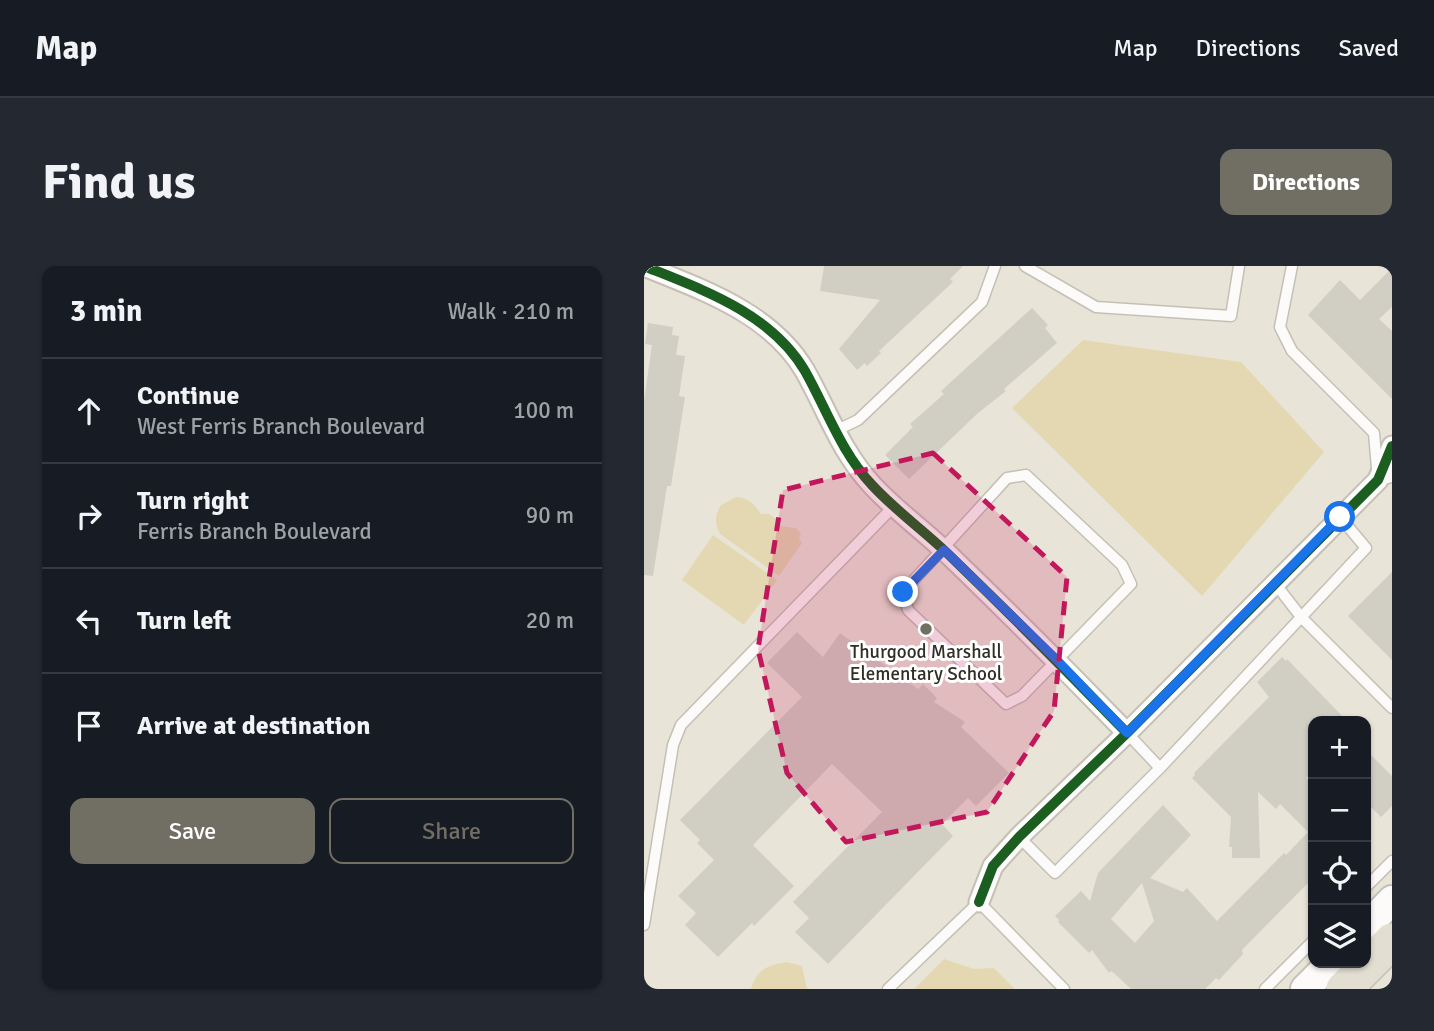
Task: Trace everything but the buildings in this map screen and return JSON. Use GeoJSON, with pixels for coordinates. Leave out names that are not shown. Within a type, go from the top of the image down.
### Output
{"type":"FeatureCollection","features":[{"type":"Feature","properties":{"kind":"highway"},"geometry":{"type":"LineString","coordinates":[[1344,989],[1392,941]]}},
{"type":"Feature","properties":{"kind":"main road"},"geometry":{"type":"LineString","coordinates":[[1371,922],[1392,900]]}},
{"type":"Feature","properties":{"kind":"main road"},"geometry":{"type":"LineString","coordinates":[[1305,989],[1326,968]]}},
{"type":"Feature","properties":{"kind":"street"},"geometry":{"type":"LineString","coordinates":[[644,266],[716,296],[767,328],[787,347],[804,369],[834,431],[870,483],[893,507],[944,550],[1057,660],[1127,733]]}},
{"type":"Feature","properties":{"kind":"street"},"geometry":{"type":"LineString","coordinates":[[979,902],[993,866],[1019,837],[1127,733],[1340,517],[1385,478],[1392,446]]}},
{"type":"Feature","properties":{"kind":"lane"},"geometry":{"type":"LineString","coordinates":[[834,431],[858,420],[982,302],[995,266]]}},
{"type":"Feature","properties":{"kind":"lane"},"geometry":{"type":"LineString","coordinates":[[1025,266],[1096,307],[1231,316],[1239,266]]}},
{"type":"Feature","properties":{"kind":"lane"},"geometry":{"type":"LineString","coordinates":[[1292,266],[1280,327],[1292,351],[1374,433],[1385,478]]}},
{"type":"Feature","properties":{"kind":"lane"},"geometry":{"type":"LineString","coordinates":[[1027,475],[1122,565],[1132,584],[1057,660],[1022,696],[1006,704],[908,610],[903,592],[1007,478],[1027,475]]}},
{"type":"Feature","properties":{"kind":"lane"},"geometry":{"type":"LineString","coordinates":[[644,925],[673,745],[681,725],[893,507]]}},
{"type":"Feature","properties":{"kind":"lane"},"geometry":{"type":"LineString","coordinates":[[1019,837],[1055,873],[1160,768],[1366,548],[1340,517]]}},
{"type":"Feature","properties":{"kind":"lane"},"geometry":{"type":"LineString","coordinates":[[1275,582],[1301,617],[1392,708]]}},
{"type":"Feature","properties":{"kind":"lane"},"geometry":{"type":"LineString","coordinates":[[1127,733],[1160,768]]}},
{"type":"Feature","properties":{"kind":"lane"},"geometry":{"type":"LineString","coordinates":[[1371,882],[1392,861]]}},
{"type":"Feature","properties":{"kind":"lane"},"geometry":{"type":"LineString","coordinates":[[888,989],[979,902],[1064,989]]}},
{"type":"Feature","properties":{"kind":"lane"},"geometry":{"type":"LineString","coordinates":[[1265,989],[1308,946]]}},
{"type":"Feature","properties":{"kind":"highlighted area"},"geometry":{"type":"Polygon","coordinates":[[[933,453],[1067,577],[1054,711],[987,812],[846,842],[787,773],[758,649],[783,490],[933,453]]]}},
{"type":"Feature","properties":{"kind":"shaded area"},"geometry":{"type":"Polygon","coordinates":[[[1083,340],[1241,362],[1324,452],[1202,596],[1012,408],[1083,340]]]}},
{"type":"Feature","properties":{"kind":"shaded area"},"geometry":{"type":"Polygon","coordinates":[[[736,497],[751,502],[761,514],[769,514],[778,520],[777,526],[796,528],[801,533],[799,539],[802,543],[779,576],[720,534],[716,523],[719,509],[721,505],[736,497]]]}},
{"type":"Feature","properties":{"kind":"shaded area"},"geometry":{"type":"Polygon","coordinates":[[[713,535],[777,580],[744,625],[682,580],[713,535]]]}},
{"type":"Feature","properties":{"kind":"shaded area"},"geometry":{"type":"Polygon","coordinates":[[[944,959],[974,969],[994,968],[1015,989],[914,989],[944,959]]]}},
{"type":"Feature","properties":{"kind":"shaded area"},"geometry":{"type":"Polygon","coordinates":[[[787,962],[802,966],[807,989],[751,989],[756,977],[764,970],[787,962]]]}},
{"type":"Feature","properties":{"kind":"cycle path"},"geometry":{"type":"LineString","coordinates":[[644,266],[712,294],[755,319],[774,334],[791,351],[805,371],[843,445],[872,485],[970,575],[1127,733]]}},
{"type":"Feature","properties":{"kind":"cycle path"},"geometry":{"type":"LineString","coordinates":[[979,902],[993,866],[1019,837],[1127,733],[1378,480],[1392,446]]}},
{"type":"Feature","properties":{"kind":"place","name":"Thurgood Marshall Elementary School"},"geometry":{"type":"Point","coordinates":[926,629]}},
{"type":"Feature","properties":{"kind":"route"},"geometry":{"type":"LineString","coordinates":[[903,592],[944,550],[1057,660],[1127,733],[1340,517]]}}]}
